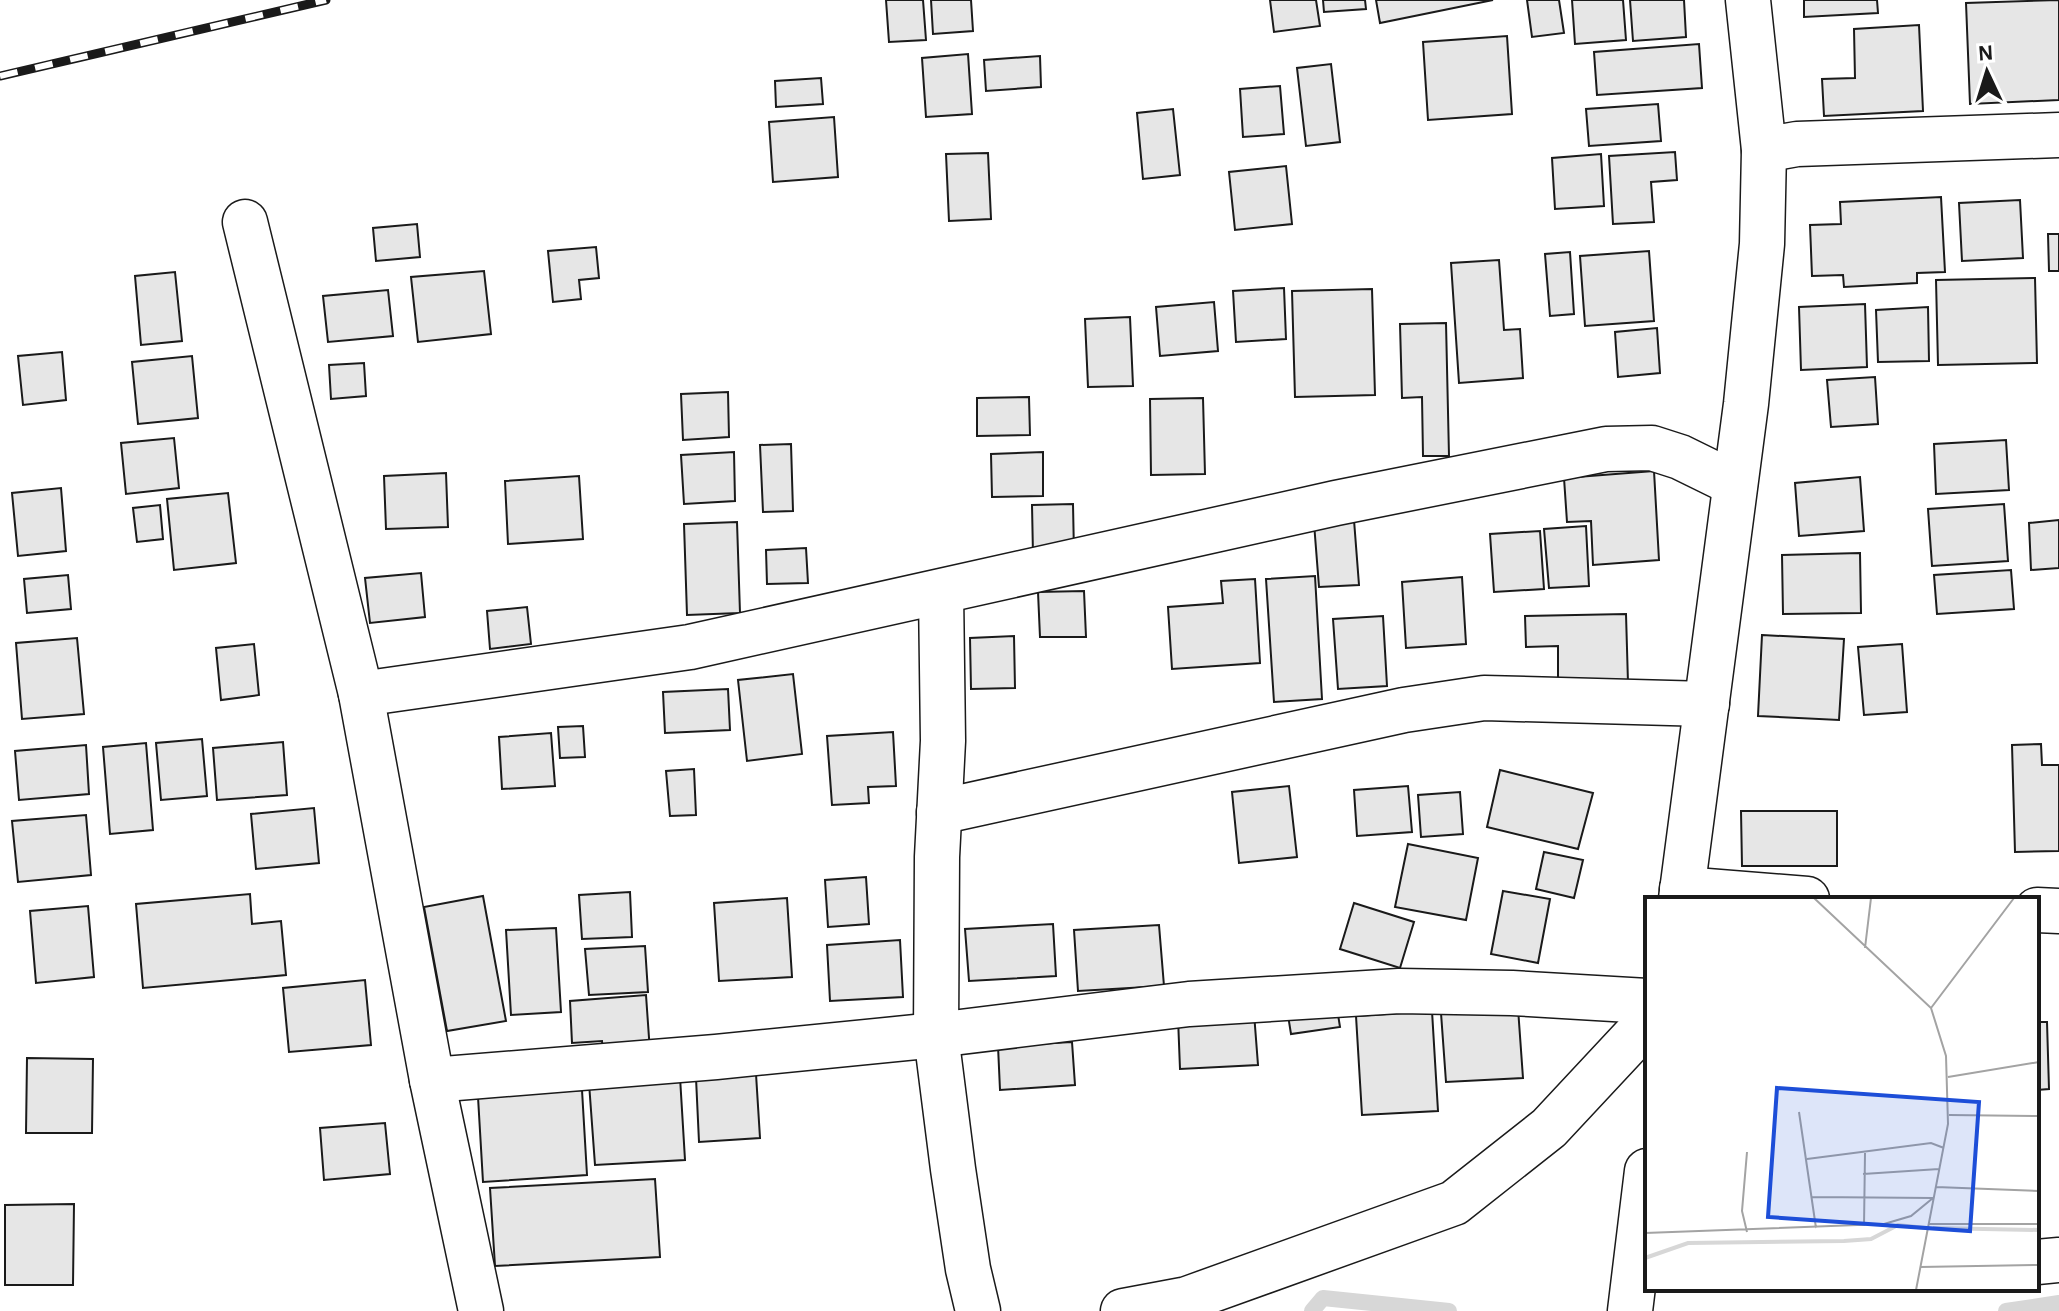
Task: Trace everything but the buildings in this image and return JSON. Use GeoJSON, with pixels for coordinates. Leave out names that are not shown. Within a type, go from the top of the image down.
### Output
{"type":"FeatureCollection","features":[{"type":"Feature","properties":{"kind":"street"},"geometry":{"type":"LineString","coordinates":[[1748,0],[1764,150],[1762,244],[1746,404],[1682,894],[1757,897]]}},
{"type":"Feature","properties":{"kind":"street"},"geometry":{"type":"LineString","coordinates":[[1764,150],[1797,144],[2059,135]]}},
{"type":"Feature","properties":{"kind":"street"},"geometry":{"type":"LineString","coordinates":[[245,222],[361,694],[432,1080],[481,1311]]}},
{"type":"Feature","properties":{"kind":"street"},"geometry":{"type":"LineString","coordinates":[[361,694],[690,647],[1336,503],[1606,449],[1652,448],[1680,457],[1735,484]]}},
{"type":"Feature","properties":{"kind":"street"},"geometry":{"type":"LineString","coordinates":[[941,592],[943,741],[936,1035],[959,1212],[978,1311]]}},
{"type":"Feature","properties":{"kind":"street"},"geometry":{"type":"LineString","coordinates":[[939,812],[1404,710],[1484,698],[1707,704]]}},
{"type":"Feature","properties":{"kind":"street"},"geometry":{"type":"LineString","coordinates":[[2039,910],[2059,911]]}},
{"type":"Feature","properties":{"kind":"street"},"geometry":{"type":"LineString","coordinates":[[432,1080],[936,1035],[1189,1004],[1399,991],[1512,993],[1645,1001]]}},
{"type":"Feature","properties":{"kind":"street"},"geometry":{"type":"LineString","coordinates":[[1123,1311],[1187,1299],[1454,1203],[1549,1128],[1645,1025]]}},
{"type":"Feature","properties":{"kind":"street"},"geometry":{"type":"LineString","coordinates":[[1637,1286],[1645,1194]]}},
{"type":"Feature","properties":{"kind":"street"},"geometry":{"type":"LineString","coordinates":[[2039,1262],[2059,1260]]}},
{"type":"Feature","properties":{"kind":"waterway"},"geometry":{"type":"LineString","coordinates":[[1312,1311],[1323,1298],[1449,1311]]}},
{"type":"Feature","properties":{"kind":"waterway"},"geometry":{"type":"LineString","coordinates":[[2006,1311],[2059,1303]]}},
{"type":"Feature","properties":{"kind":"railway"},"geometry":{"type":"LineString","coordinates":[[0,76],[326,0]]}}]}
